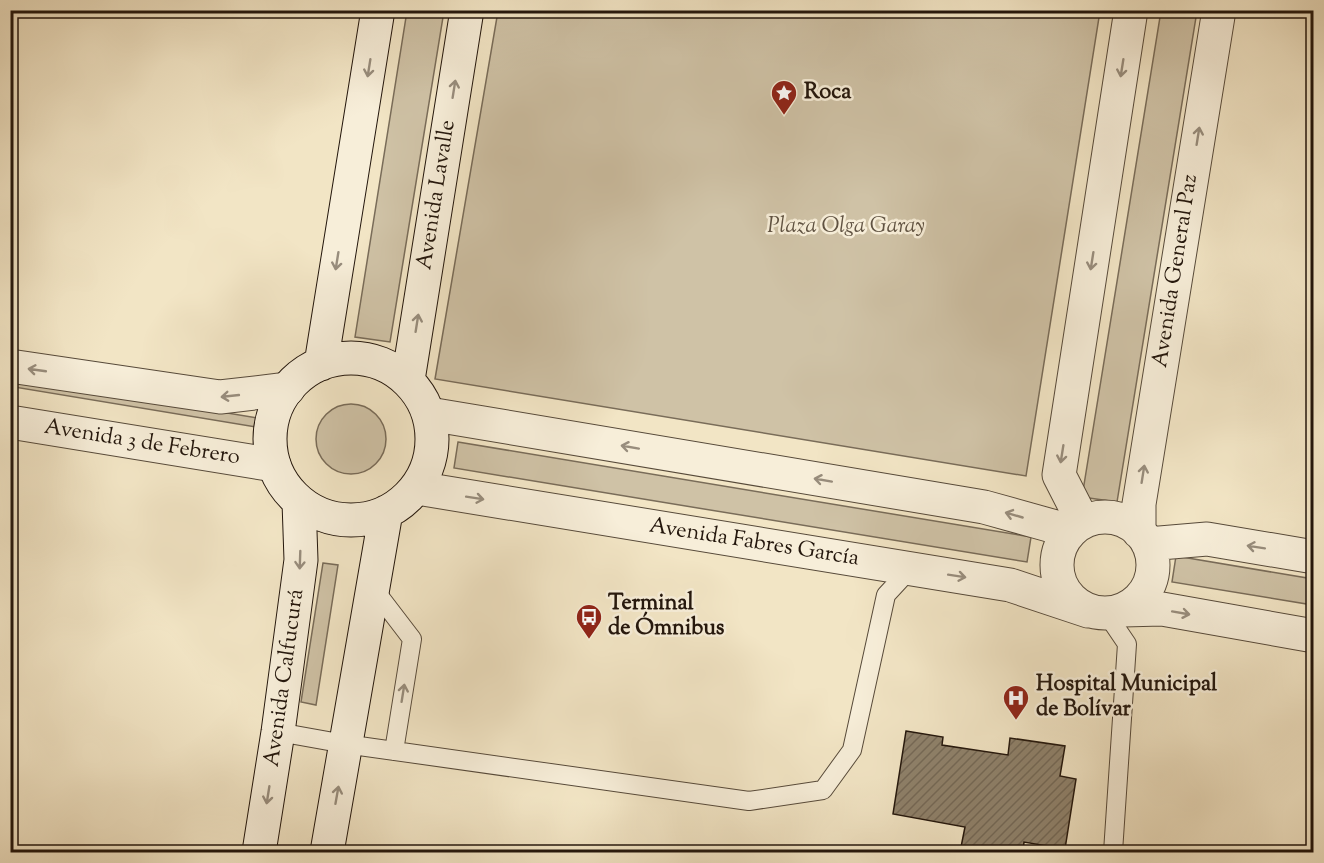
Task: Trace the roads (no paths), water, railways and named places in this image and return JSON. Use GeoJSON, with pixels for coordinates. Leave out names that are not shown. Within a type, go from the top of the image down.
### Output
{"type":"FeatureCollection","features":[{"type":"Feature","properties":{"kind":"street"},"geometry":{"type":"LineString","coordinates":[[321,364],[378,10]]}},
{"type":"Feature","properties":{"kind":"street","name":"Avenida Lavalle"},"geometry":{"type":"LineString","coordinates":[[408,380],[467,10]]}},
{"type":"Feature","properties":{"kind":"street"},"geometry":{"type":"LineString","coordinates":[[1077,527],[1059,475],[1131,10]]}},
{"type":"Feature","properties":{"kind":"street","name":"Avenida General Paz"},"geometry":{"type":"LineString","coordinates":[[1106,611],[1134,603],[1150,582],[1153,570],[1152,557],[1144,538],[1139,504],[1219,10]]}},
{"type":"Feature","properties":{"kind":"street"},"geometry":{"type":"LineString","coordinates":[[337,358],[365,358],[391,367],[408,380],[428,408],[434,435],[430,462],[417,488],[398,507],[372,518],[345,521],[320,515],[298,502],[281,481],[271,456],[270,430],[277,405],[292,383],[312,367],[337,358]]}},
{"type":"Feature","properties":{"kind":"street"},"geometry":{"type":"LineString","coordinates":[[10,366],[220,397],[288,389]]}},
{"type":"Feature","properties":{"kind":"street"},"geometry":{"type":"LineString","coordinates":[[429,414],[984,507],[1077,527]]}},
{"type":"Feature","properties":{"kind":"street","name":"Avenida 3 de Febrero"},"geometry":{"type":"LineString","coordinates":[[10,422],[274,465]]}},
{"type":"Feature","properties":{"kind":"street","name":"Avenida Fabres García"},"geometry":{"type":"LineString","coordinates":[[417,488],[1010,585],[1106,611],[1162,609],[1314,636]]}},
{"type":"Feature","properties":{"kind":"street","name":"Avenida Calfucurá"},"geometry":{"type":"LineString","coordinates":[[259,852],[301,560],[298,502]]}},
{"type":"Feature","properties":{"kind":"street"},"geometry":{"type":"LineString","coordinates":[[327,852],[386,512]]}},
{"type":"Feature","properties":{"kind":"street"},"geometry":{"type":"LineString","coordinates":[[1106,611],[1074,603],[1063,591],[1057,576],[1056,561],[1061,545],[1077,527],[1097,518],[1113,518],[1127,522],[1144,538],[1207,539],[1314,557]]}},
{"type":"Feature","properties":{"kind":"lane"},"geometry":{"type":"LineString","coordinates":[[278,732],[345,744],[749,801],[823,790],[852,750],[886,595],[911,568]]}},
{"type":"Feature","properties":{"kind":"lane"},"geometry":{"type":"LineString","coordinates":[[373,588],[412,639],[394,751]]}},
{"type":"Feature","properties":{"kind":"lane"},"geometry":{"type":"LineString","coordinates":[[1106,611],[1127,644],[1113,852]]}},
{"type":"Feature","properties":{"kind":"place","name":"Roca"},"geometry":{"type":"Point","coordinates":[784,116]}},
{"type":"Feature","properties":{"kind":"place","name":"Terminal de Ómnibus"},"geometry":{"type":"Point","coordinates":[589,640]}},
{"type":"Feature","properties":{"kind":"place","name":"Hospital Municipal de Bolívar"},"geometry":{"type":"Point","coordinates":[1016,721]}},
{"type":"Feature","properties":{"kind":"park label","name":"Plaza Olga Garay"},"geometry":{"type":"Point","coordinates":[846,227]}}]}
